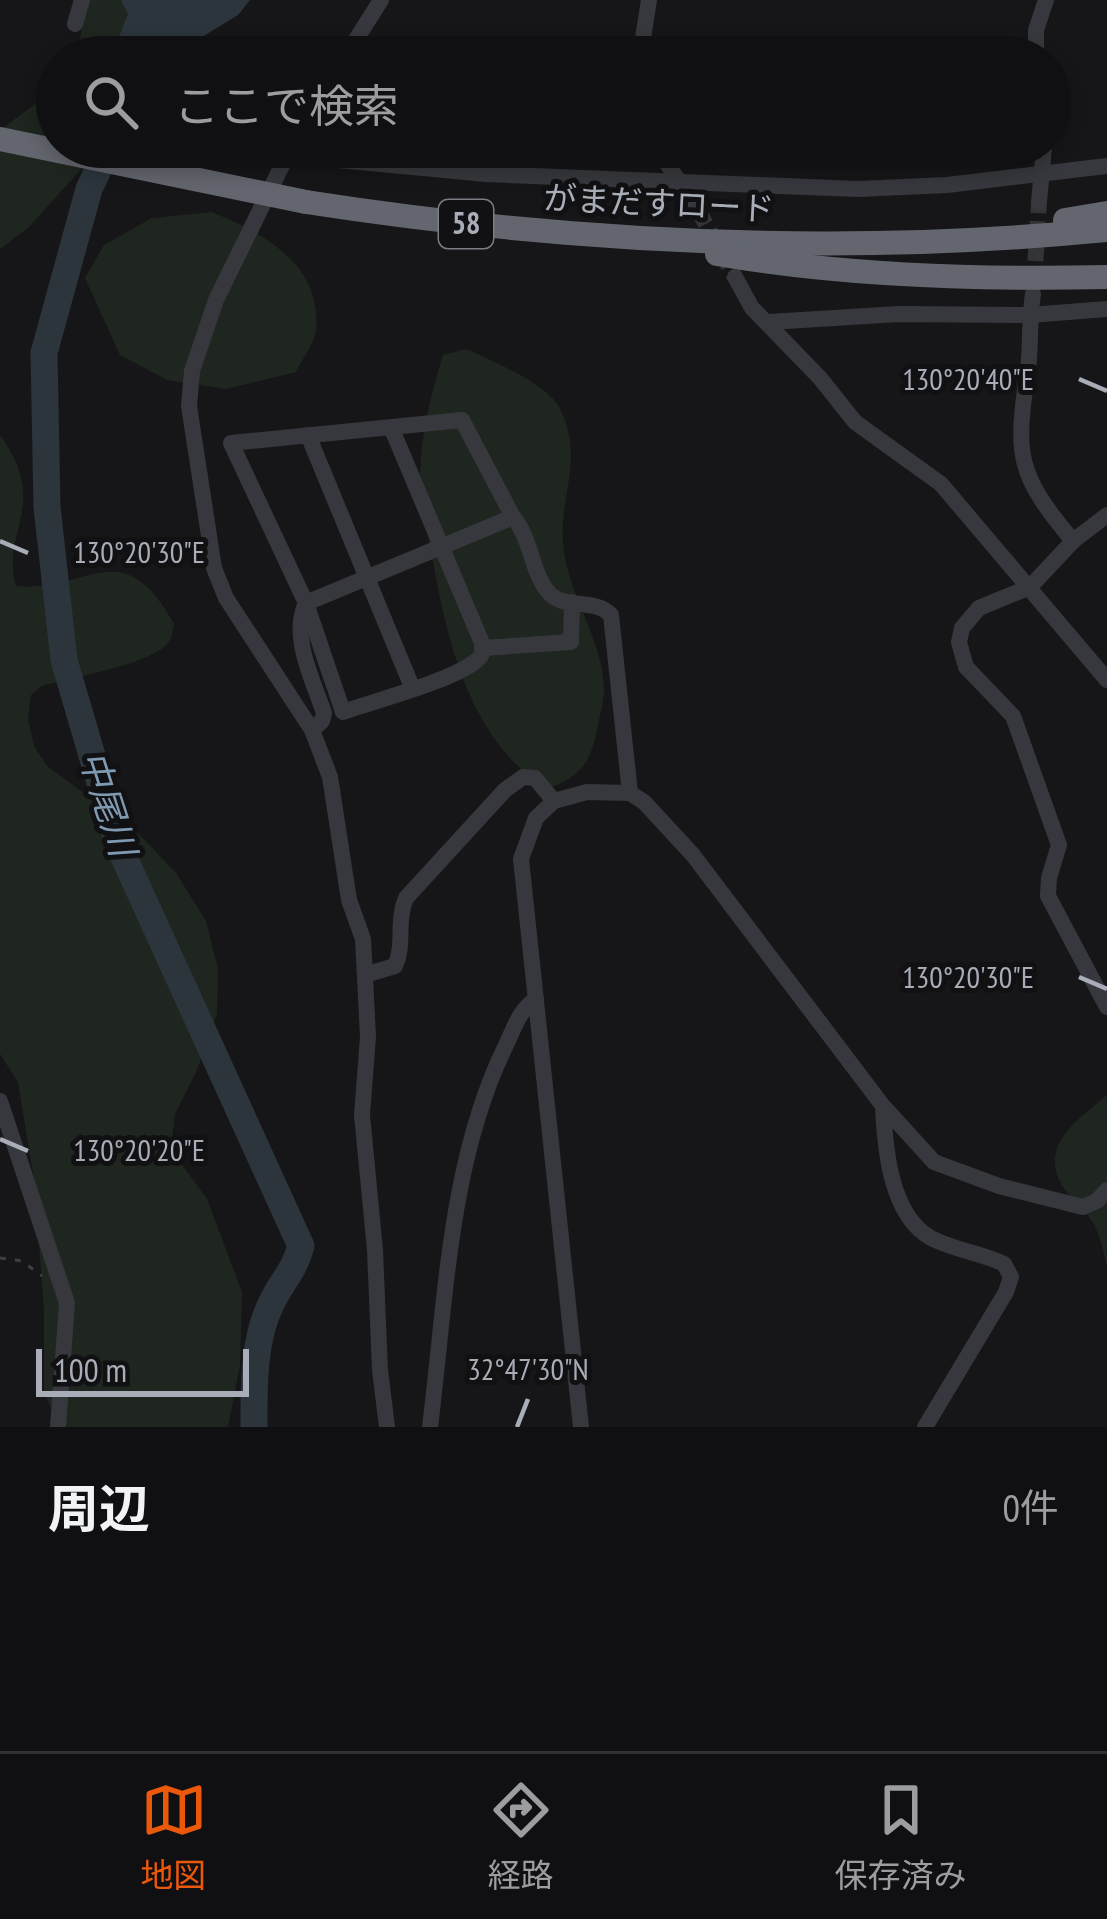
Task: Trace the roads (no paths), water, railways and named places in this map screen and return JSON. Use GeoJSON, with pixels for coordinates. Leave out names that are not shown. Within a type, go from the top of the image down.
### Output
{"type":"FeatureCollection","features":[{"type":"Feature","properties":{"kind":"highway","name":"がまだすロード"},"geometry":{"type":"LineString","coordinates":[[0,140],[36,147]]}},
{"type":"Feature","properties":{"kind":"highway","name":"がまだすロード"},"geometry":{"type":"LineString","coordinates":[[138,168],[425,220],[626,238],[932,241],[1107,230]]}},
{"type":"Feature","properties":{"kind":"highway"},"geometry":{"type":"LineString","coordinates":[[932,241],[1107,213]]}},
{"type":"Feature","properties":{"kind":"highway"},"geometry":{"type":"LineString","coordinates":[[626,238],[808,266],[1015,279],[1107,277]]}},
{"type":"Feature","properties":{"kind":"street"},"geometry":{"type":"LineString","coordinates":[[75,24],[82,0]]}},
{"type":"Feature","properties":{"kind":"street"},"geometry":{"type":"LineString","coordinates":[[358,36],[381,0]]}},
{"type":"Feature","properties":{"kind":"street"},"geometry":{"type":"LineString","coordinates":[[643,36],[649,0]]}},
{"type":"Feature","properties":{"kind":"street"},"geometry":{"type":"LineString","coordinates":[[1036,36],[1046,0]]}},
{"type":"Feature","properties":{"kind":"street"},"geometry":{"type":"LineString","coordinates":[[435,168],[857,189],[1107,166]]}},
{"type":"Feature","properties":{"kind":"street"},"geometry":{"type":"LineString","coordinates":[[281,168],[201,340],[189,406],[214,568],[226,598],[312,730],[330,777],[349,900],[363,939],[368,974],[362,1115],[387,1427]]}},
{"type":"Feature","properties":{"kind":"street"},"geometry":{"type":"LineString","coordinates":[[669,168],[698,210]]}},
{"type":"Feature","properties":{"kind":"street"},"geometry":{"type":"LineString","coordinates":[[1039,202],[1042,168]]}},
{"type":"Feature","properties":{"kind":"street"},"geometry":{"type":"LineString","coordinates":[[735,277],[746,299],[855,422],[941,484],[1107,680]]}},
{"type":"Feature","properties":{"kind":"street"},"geometry":{"type":"LineString","coordinates":[[1034,294],[1019,421],[1027,474],[1039,501],[1073,541]]}},
{"type":"Feature","properties":{"kind":"street"},"geometry":{"type":"LineString","coordinates":[[769,322],[1107,309]]}},
{"type":"Feature","properties":{"kind":"street"},"geometry":{"type":"LineString","coordinates":[[391,427],[483,648],[478,660],[343,712],[306,603],[231,443],[308,435],[462,420],[522,528],[549,592],[599,606],[611,616],[629,793]]}},
{"type":"Feature","properties":{"kind":"street"},"geometry":{"type":"LineString","coordinates":[[308,435],[412,688]]}},
{"type":"Feature","properties":{"kind":"street"},"geometry":{"type":"LineString","coordinates":[[1107,515],[1073,541],[1030,586],[979,608],[969,617],[958,642],[974,678],[1004,702],[1013,716],[1059,845],[1048,896],[1107,1007]]}},
{"type":"Feature","properties":{"kind":"street"},"geometry":{"type":"LineString","coordinates":[[312,730],[324,712],[301,633],[306,603],[513,518]]}},
{"type":"Feature","properties":{"kind":"street"},"geometry":{"type":"LineString","coordinates":[[483,648],[571,642],[572,602]]}},
{"type":"Feature","properties":{"kind":"street"},"geometry":{"type":"LineString","coordinates":[[368,974],[395,967],[400,951],[399,919],[406,898],[514,781],[535,778],[554,801]]}},
{"type":"Feature","properties":{"kind":"street"},"geometry":{"type":"LineString","coordinates":[[581,1427],[521,859],[536,818],[554,801],[587,792],[629,793],[644,802],[693,856],[883,1106],[934,1162],[1083,1208],[1107,1190]]}},
{"type":"Feature","properties":{"kind":"street"},"geometry":{"type":"LineString","coordinates":[[430,1427],[472,1132],[491,1076],[522,1013],[536,999]]}},
{"type":"Feature","properties":{"kind":"street"},"geometry":{"type":"LineString","coordinates":[[0,1101],[64,1288],[68,1316],[58,1427]]}},
{"type":"Feature","properties":{"kind":"street"},"geometry":{"type":"LineString","coordinates":[[883,1106],[891,1177],[919,1229],[1004,1264],[1010,1277],[1006,1292],[926,1427]]}},
{"type":"Feature","properties":{"kind":"waterway","name":"中尾川"},"geometry":{"type":"LineString","coordinates":[[99,168],[89,189],[44,353],[47,507],[64,660],[118,844],[301,1246],[261,1333],[254,1427]]}},
{"type":"Feature","properties":{"kind":"tunnel"},"geometry":{"type":"LineString","coordinates":[[1034,285],[1039,202]]}},
{"type":"Feature","properties":{"kind":"tunnel"},"geometry":{"type":"LineString","coordinates":[[698,210],[735,277]]}}]}
